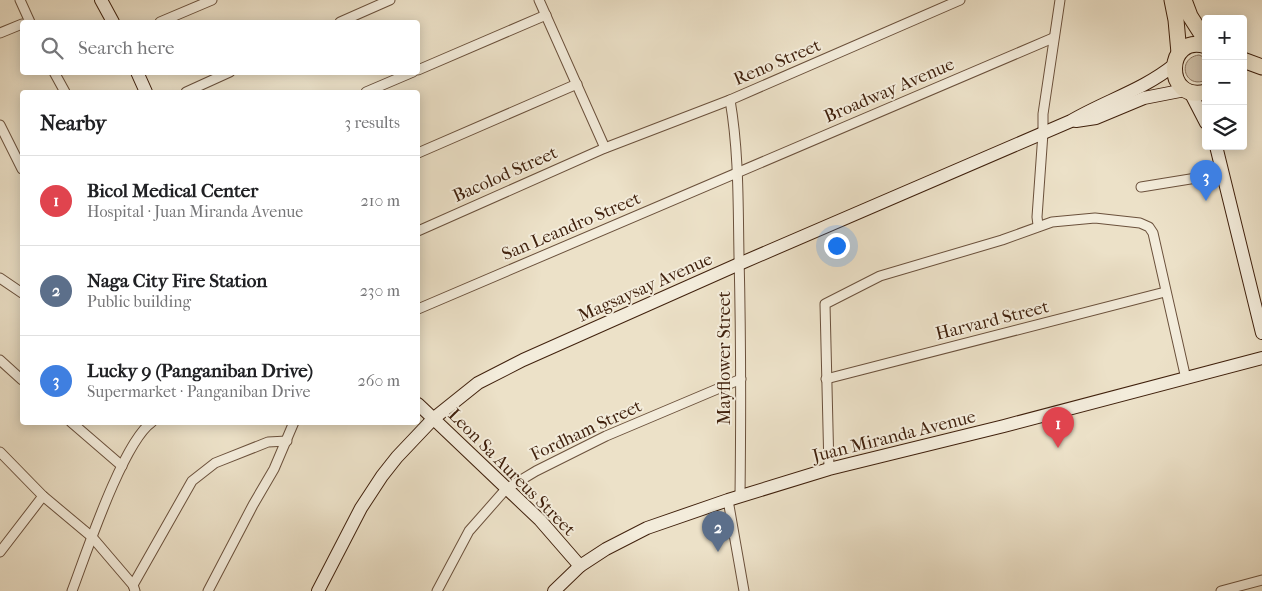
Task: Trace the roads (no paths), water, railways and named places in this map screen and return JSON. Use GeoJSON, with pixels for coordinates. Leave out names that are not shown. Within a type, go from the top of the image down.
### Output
{"type":"FeatureCollection","features":[{"type":"Feature","properties":{"kind":"main road"},"geometry":{"type":"LineString","coordinates":[[101,0],[112,20]]}},
{"type":"Feature","properties":{"kind":"main road"},"geometry":{"type":"LineString","coordinates":[[1172,0],[1176,20],[1176,79],[1188,91],[1202,116]]}},
{"type":"Feature","properties":{"kind":"main road"},"geometry":{"type":"LineString","coordinates":[[1184,0],[1190,16],[1202,34]]}},
{"type":"Feature","properties":{"kind":"main road"},"geometry":{"type":"LineString","coordinates":[[1176,59],[1190,45],[1202,45]]}},
{"type":"Feature","properties":{"kind":"main road","name":"Magsaysay Avenue"},"geometry":{"type":"LineString","coordinates":[[318,591],[366,500],[397,457],[433,419],[459,397],[492,375],[739,264],[1071,121],[1161,76],[1176,59]]}},
{"type":"Feature","properties":{"kind":"main road"},"geometry":{"type":"LineString","coordinates":[[1247,62],[1262,68]]}},
{"type":"Feature","properties":{"kind":"main road"},"geometry":{"type":"LineString","coordinates":[[1247,71],[1262,68]]}},
{"type":"Feature","properties":{"kind":"main road"},"geometry":{"type":"LineString","coordinates":[[138,75],[145,90]]}},
{"type":"Feature","properties":{"kind":"main road"},"geometry":{"type":"LineString","coordinates":[[1188,91],[1202,92]]}},
{"type":"Feature","properties":{"kind":"main road","name":"Magsaysay Avenue"},"geometry":{"type":"LineString","coordinates":[[1071,121],[1096,118],[1144,98],[1188,91]]}},
{"type":"Feature","properties":{"kind":"main road"},"geometry":{"type":"LineString","coordinates":[[1217,150],[1262,333]]}},
{"type":"Feature","properties":{"kind":"main road","name":"Juan Miranda Avenue"},"geometry":{"type":"LineString","coordinates":[[554,591],[580,566],[606,549],[647,528],[734,498],[829,469],[1262,358]]}},
{"type":"Feature","properties":{"kind":"main road","name":"Leon Sa Aureus Street"},"geometry":{"type":"LineString","coordinates":[[420,406],[540,520],[580,566]]}},
{"type":"Feature","properties":{"kind":"street"},"geometry":{"type":"LineString","coordinates":[[20,0],[26,20]]}},
{"type":"Feature","properties":{"kind":"street"},"geometry":{"type":"LineString","coordinates":[[165,20],[212,0]]}},
{"type":"Feature","properties":{"kind":"street"},"geometry":{"type":"LineString","coordinates":[[345,20],[390,0]]}},
{"type":"Feature","properties":{"kind":"street"},"geometry":{"type":"LineString","coordinates":[[540,0],[605,148]]}},
{"type":"Feature","properties":{"kind":"street","name":"Reno Street"},"geometry":{"type":"LineString","coordinates":[[605,148],[730,100],[960,0]]}},
{"type":"Feature","properties":{"kind":"street"},"geometry":{"type":"LineString","coordinates":[[1038,226],[1043,114],[1060,0]]}},
{"type":"Feature","properties":{"kind":"street"},"geometry":{"type":"LineString","coordinates":[[420,69],[546,15]]}},
{"type":"Feature","properties":{"kind":"street"},"geometry":{"type":"LineString","coordinates":[[0,33],[20,25]]}},
{"type":"Feature","properties":{"kind":"street","name":"Broadway Avenue"},"geometry":{"type":"LineString","coordinates":[[738,172],[1053,38]]}},
{"type":"Feature","properties":{"kind":"street"},"geometry":{"type":"LineString","coordinates":[[56,75],[63,90]]}},
{"type":"Feature","properties":{"kind":"street"},"geometry":{"type":"LineString","coordinates":[[190,90],[223,75]]}},
{"type":"Feature","properties":{"kind":"street"},"geometry":{"type":"LineString","coordinates":[[371,90],[405,75]]}},
{"type":"Feature","properties":{"kind":"street"},"geometry":{"type":"LineString","coordinates":[[420,152],[577,84]]}},
{"type":"Feature","properties":{"kind":"street","name":"Mayflower Street"},"geometry":{"type":"LineString","coordinates":[[730,100],[736,132],[738,172],[741,379],[734,498],[744,591]]}},
{"type":"Feature","properties":{"kind":"street"},"geometry":{"type":"LineString","coordinates":[[0,125],[20,165]]}},
{"type":"Feature","properties":{"kind":"street","name":"Bacolod Street"},"geometry":{"type":"LineString","coordinates":[[420,230],[605,148]]}},
{"type":"Feature","properties":{"kind":"street","name":"San Leandro Street"},"geometry":{"type":"LineString","coordinates":[[420,308],[738,172]]}},
{"type":"Feature","properties":{"kind":"street"},"geometry":{"type":"LineString","coordinates":[[1141,187],[1222,174]]}},
{"type":"Feature","properties":{"kind":"street"},"geometry":{"type":"LineString","coordinates":[[829,469],[825,304],[880,276],[1002,240],[1052,222],[1095,218],[1140,222],[1149,227],[1186,379]]}},
{"type":"Feature","properties":{"kind":"street"},"geometry":{"type":"LineString","coordinates":[[0,278],[20,292]]}},
{"type":"Feature","properties":{"kind":"street","name":"Harvard Street"},"geometry":{"type":"LineString","coordinates":[[826,379],[1165,292]]}},
{"type":"Feature","properties":{"kind":"street"},"geometry":{"type":"LineString","coordinates":[[0,360],[20,378]]}},
{"type":"Feature","properties":{"kind":"street","name":"Fordham Street"},"geometry":{"type":"LineString","coordinates":[[437,591],[469,531],[506,489],[536,471],[606,436],[741,379]]}},
{"type":"Feature","properties":{"kind":"street"},"geometry":{"type":"LineString","coordinates":[[74,425],[122,466]]}},
{"type":"Feature","properties":{"kind":"street"},"geometry":{"type":"LineString","coordinates":[[72,591],[122,466],[144,428],[148,425]]}},
{"type":"Feature","properties":{"kind":"street"},"geometry":{"type":"LineString","coordinates":[[208,591],[274,469],[293,425]]}},
{"type":"Feature","properties":{"kind":"street"},"geometry":{"type":"LineString","coordinates":[[0,452],[43,496],[92,538],[134,588],[192,481],[215,463],[268,442],[287,441]]}},
{"type":"Feature","properties":{"kind":"street"},"geometry":{"type":"LineString","coordinates":[[0,552],[43,496]]}},
{"type":"Feature","properties":{"kind":"street"},"geometry":{"type":"LineString","coordinates":[[1221,591],[1262,580]]}},
{"type":"Feature","properties":{"kind":"place","name":"Lucky 9 (Panganiban Drive)"},"geometry":{"type":"Point","coordinates":[1206,201]}},
{"type":"Feature","properties":{"kind":"place","name":"Bicol Medical Center"},"geometry":{"type":"Point","coordinates":[1058,448]}},
{"type":"Feature","properties":{"kind":"place","name":"Naga City Fire Station"},"geometry":{"type":"Point","coordinates":[718,552]}}]}
